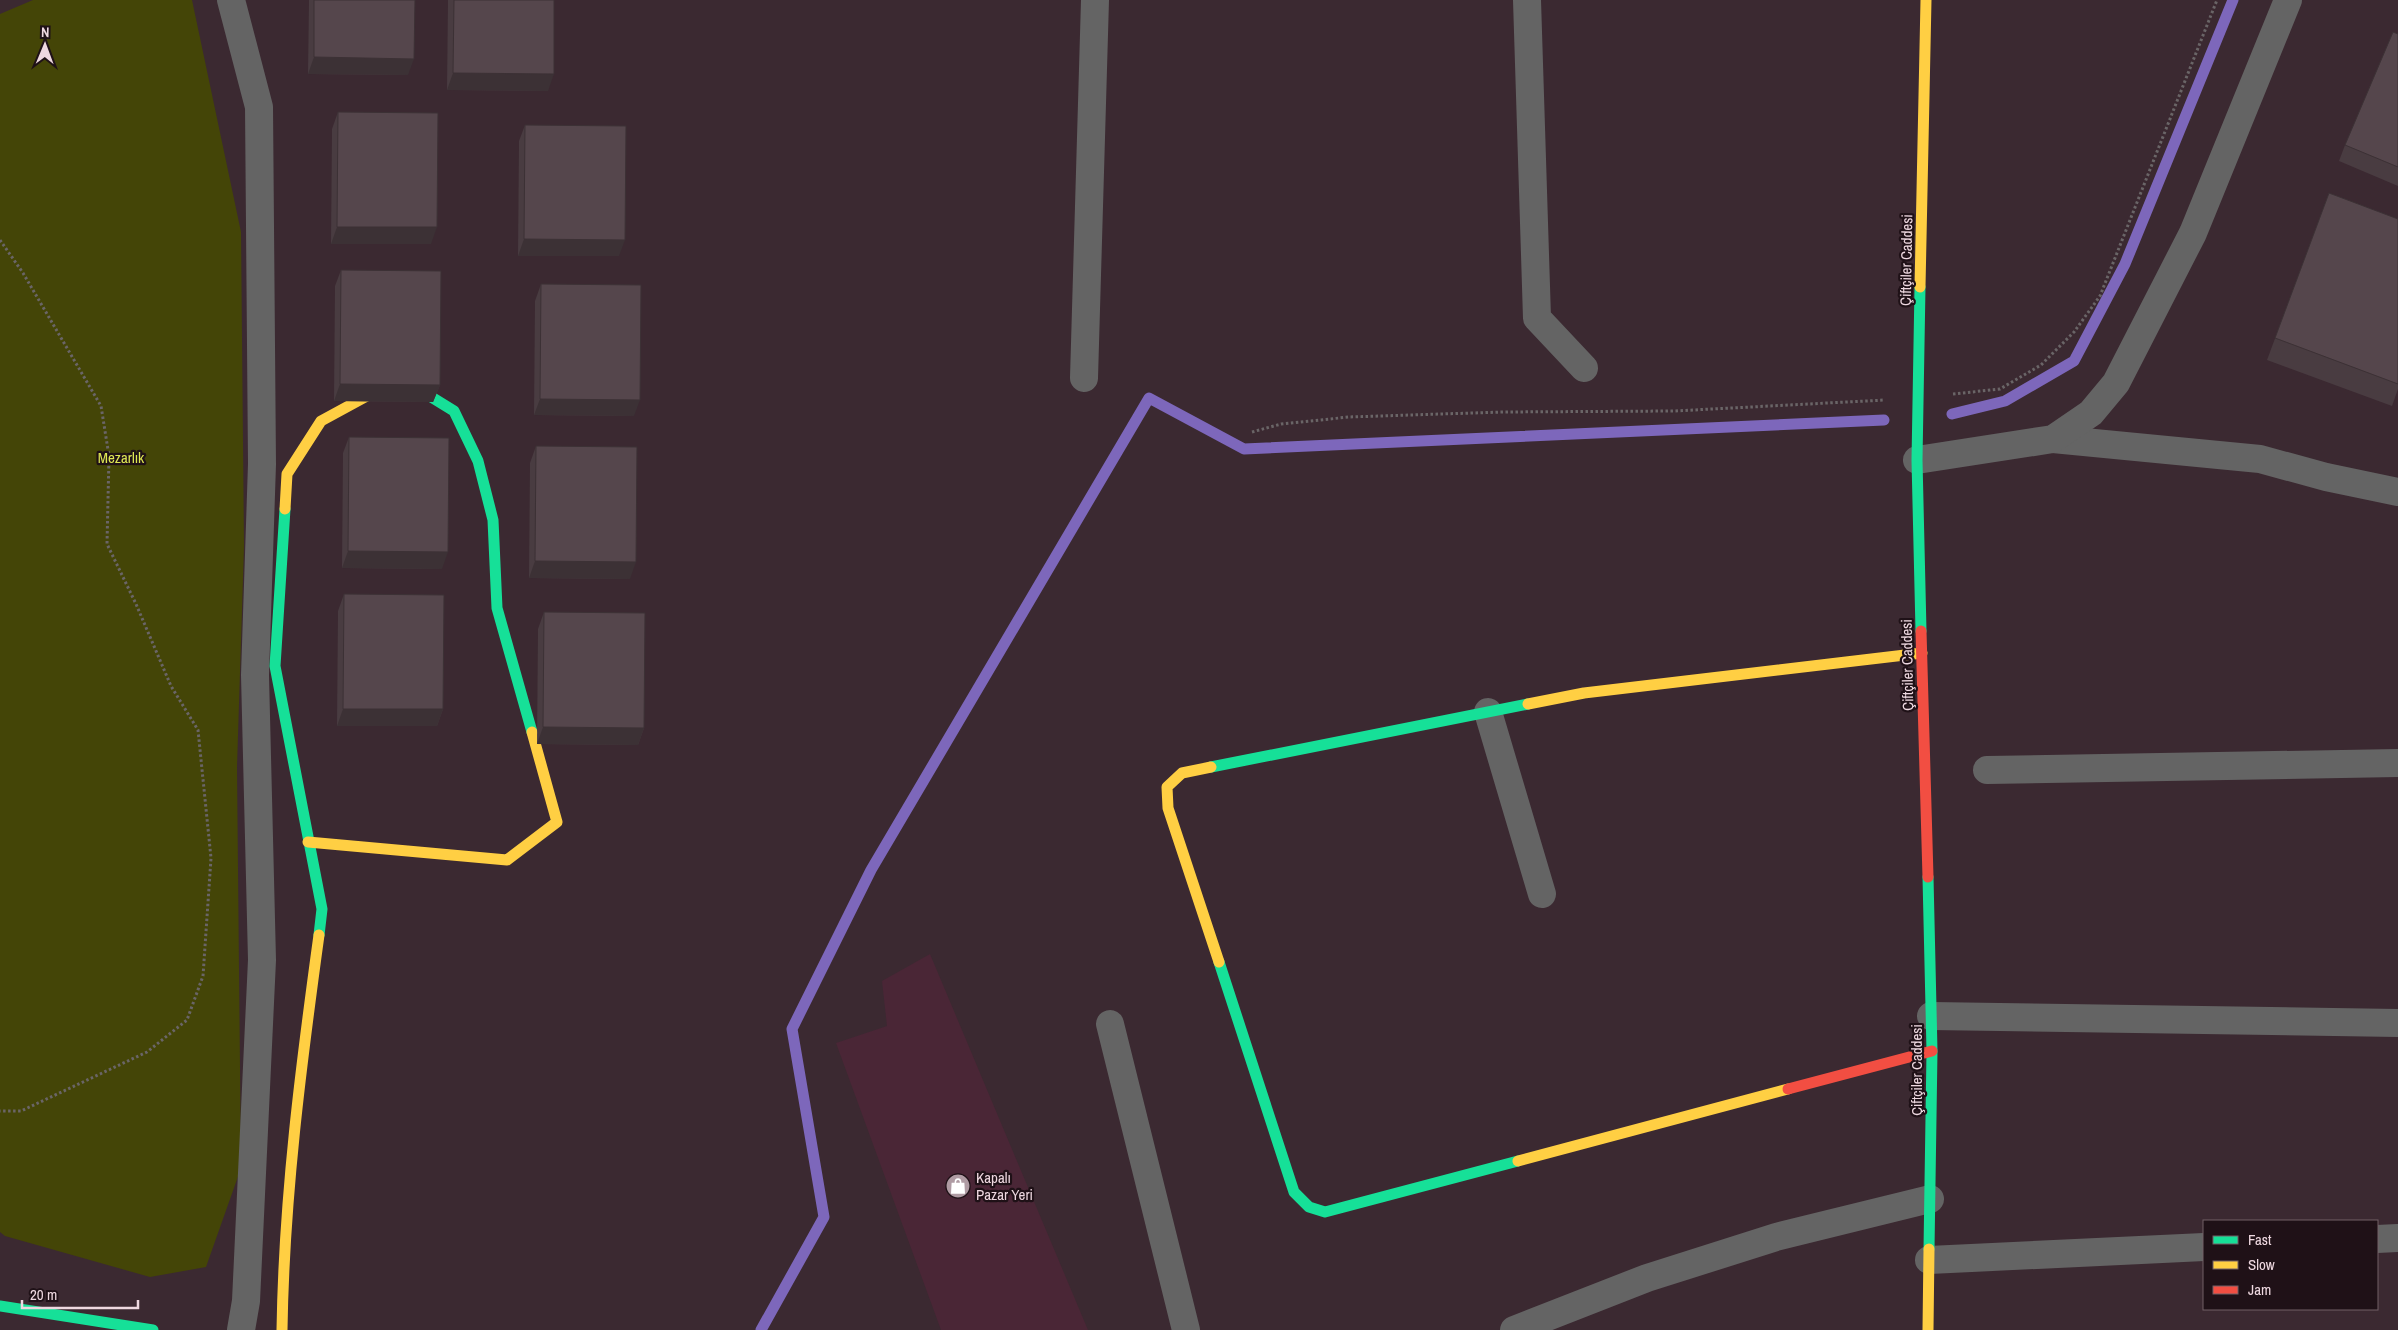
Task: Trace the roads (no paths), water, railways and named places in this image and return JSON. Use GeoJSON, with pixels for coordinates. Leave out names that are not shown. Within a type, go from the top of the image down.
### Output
{"type":"FeatureCollection","features":[{"type":"Feature","properties":{"kind":"street"},"geometry":{"type":"LineString","coordinates":[[231,0],[259,107],[262,444],[256,674],[262,960],[246,1301],[241,1330]]}},
{"type":"Feature","properties":{"kind":"street"},"geometry":{"type":"LineString","coordinates":[[1084,378],[1095,0]]}},
{"type":"Feature","properties":{"kind":"street"},"geometry":{"type":"LineString","coordinates":[[1527,0],[1537,318],[1584,368]]}},
{"type":"Feature","properties":{"kind":"street","name":"Çiftçiler Caddesi"},"geometry":{"type":"LineString","coordinates":[[1926,0],[1917,460],[1932,1051],[1928,1330]]}},
{"type":"Feature","properties":{"kind":"street"},"geometry":{"type":"LineString","coordinates":[[2053,439],[2091,413],[2116,383],[2194,233],[2288,0]]}},
{"type":"Feature","properties":{"kind":"street"},"geometry":{"type":"LineString","coordinates":[[282,1330],[283,1265],[298,1088],[322,909],[308,842],[275,666],[286,474],[321,421],[400,378],[454,411],[478,461],[493,520],[498,608],[557,822],[507,860],[308,842]]}},
{"type":"Feature","properties":{"kind":"street"},"geometry":{"type":"LineString","coordinates":[[1917,460],[2053,439],[2260,459],[2326,477],[2398,492]]}},
{"type":"Feature","properties":{"kind":"street"},"geometry":{"type":"LineString","coordinates":[[1922,653],[1584,693],[1182,773],[1167,787],[1168,808],[1294,1192],[1309,1207],[1325,1212],[1932,1051]]}},
{"type":"Feature","properties":{"kind":"street"},"geometry":{"type":"LineString","coordinates":[[1488,712],[1542,894]]}},
{"type":"Feature","properties":{"kind":"street"},"geometry":{"type":"LineString","coordinates":[[1988,770],[2398,763]]}},
{"type":"Feature","properties":{"kind":"street"},"geometry":{"type":"LineString","coordinates":[[1931,1016],[2398,1023]]}},
{"type":"Feature","properties":{"kind":"street"},"geometry":{"type":"LineString","coordinates":[[1110,1024],[1186,1330]]}},
{"type":"Feature","properties":{"kind":"street"},"geometry":{"type":"LineString","coordinates":[[1514,1330],[1647,1278],[1767,1240],[1930,1199]]}},
{"type":"Feature","properties":{"kind":"street"},"geometry":{"type":"LineString","coordinates":[[2378,1239],[2398,1238]]}},
{"type":"Feature","properties":{"kind":"street"},"geometry":{"type":"LineString","coordinates":[[1929,1260],[2203,1247]]}},
{"type":"Feature","properties":{"kind":"street"},"geometry":{"type":"LineString","coordinates":[[0,1306],[116,1327],[153,1330]]}},
{"type":"Feature","properties":{"kind":"waterway"},"geometry":{"type":"LineString","coordinates":[[1952,414],[2005,401],[2074,361],[2125,264],[2233,0]]}},
{"type":"Feature","properties":{"kind":"waterway"},"geometry":{"type":"LineString","coordinates":[[761,1330],[824,1217],[792,1029],[871,870],[1149,398],[1244,449],[1884,420]]}},
{"type":"Feature","properties":{"kind":"place","name":"Kapalı Pazar Yeri"},"geometry":{"type":"Point","coordinates":[958,1186]}},
{"type":"Feature","properties":{"kind":"park label","name":"Mezarlık"},"geometry":{"type":"Point","coordinates":[121,457]}}]}
